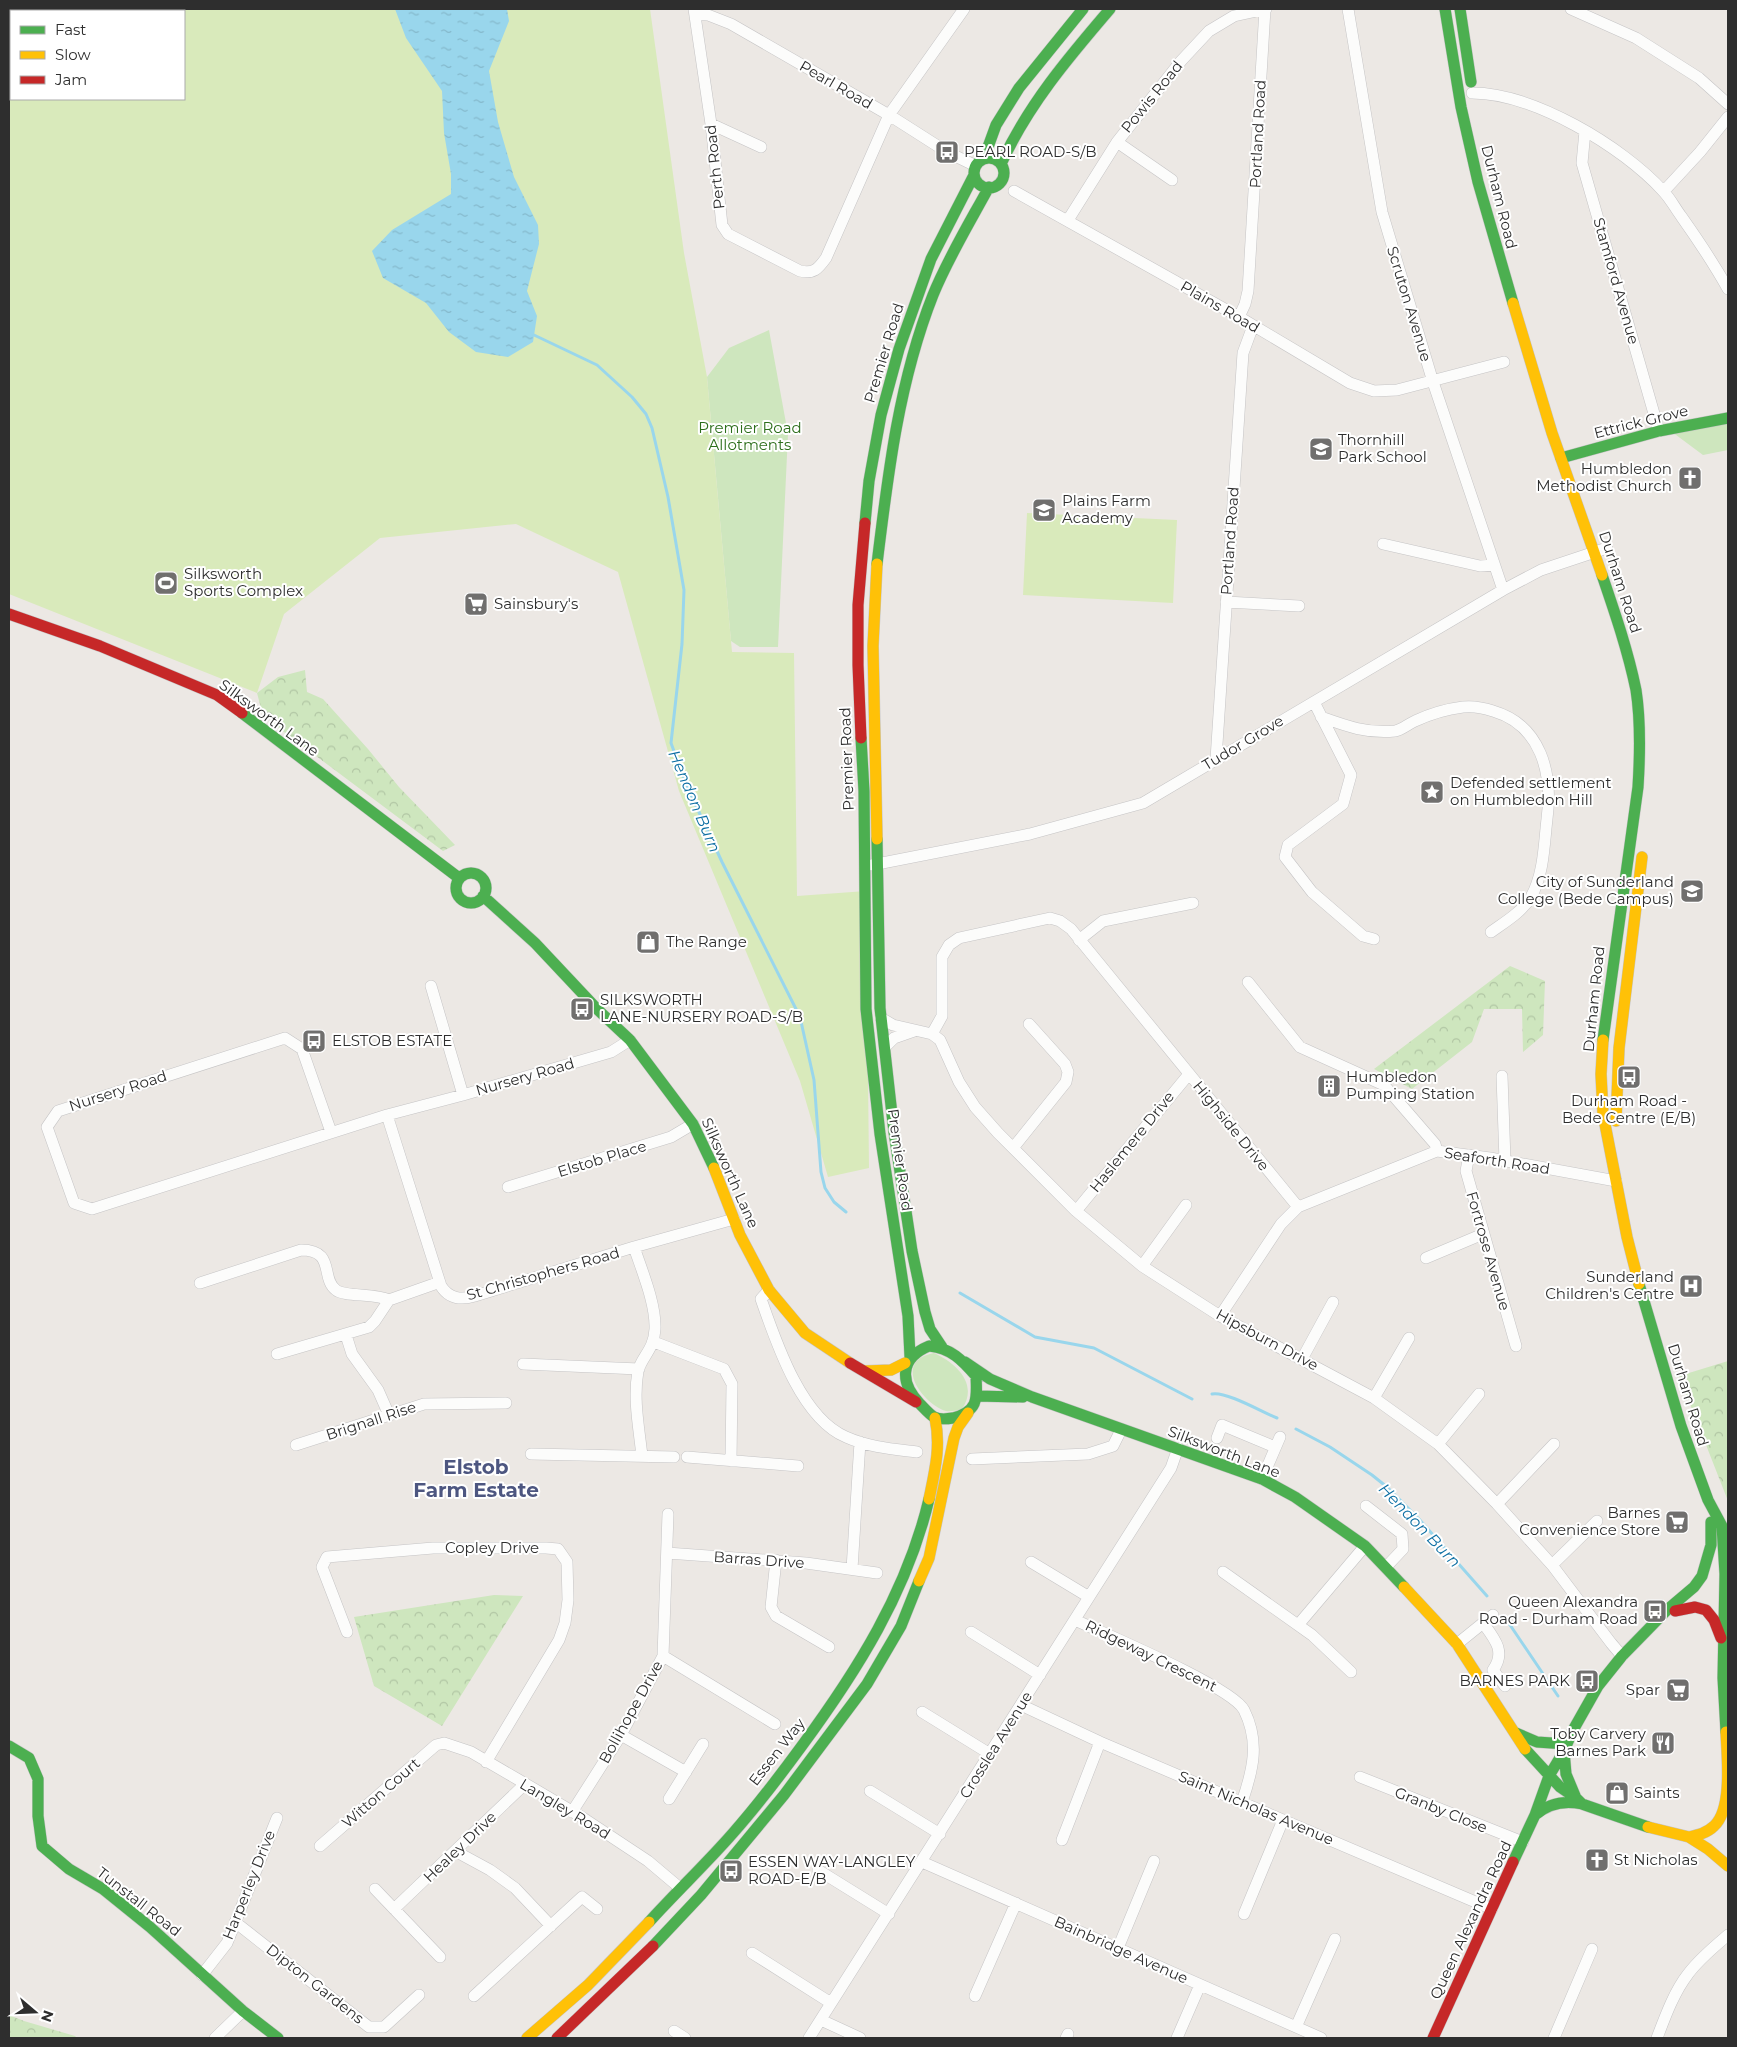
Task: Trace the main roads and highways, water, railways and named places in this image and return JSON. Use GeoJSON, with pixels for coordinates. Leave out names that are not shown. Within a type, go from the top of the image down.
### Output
{"type":"FeatureCollection","features":[{"type":"Feature","properties":{"kind":"main road"},"geometry":{"type":"LineString","coordinates":[[979,161],[994,159],[1005,169],[1003,180],[994,188],[981,184],[973,177],[979,161],[996,126],[1019,88],[1083,9]]}},
{"type":"Feature","properties":{"kind":"main road"},"geometry":{"type":"LineString","coordinates":[[1001,164],[1012,138],[1032,105],[1110,9]]}},
{"type":"Feature","properties":{"kind":"main road","name":"Durham Road"},"geometry":{"type":"LineString","coordinates":[[1445,9],[1462,107],[1478,182],[1496,248],[1561,458],[1624,639],[1636,692],[1640,750],[1638,787],[1609,985],[1601,1074],[1605,1133],[1626,1237],[1670,1391],[1708,1500],[1725,1531],[1728,1785],[1720,1820],[1703,1834],[1689,1837]]}},
{"type":"Feature","properties":{"kind":"main road"},"geometry":{"type":"LineString","coordinates":[[1460,9],[1473,98]]}},
{"type":"Feature","properties":{"kind":"main road","name":"Premier Road"},"geometry":{"type":"LineString","coordinates":[[935,1418],[916,1402],[905,1379],[908,1360],[908,1316],[880,1134],[866,1009],[865,865],[858,665],[858,605],[869,481],[881,415],[898,349],[930,259],[973,177]]}},
{"type":"Feature","properties":{"kind":"main road","name":"Premier Road"},"geometry":{"type":"LineString","coordinates":[[977,1396],[976,1376],[955,1353],[942,1347],[930,1329],[912,1251],[894,1132],[881,1018],[873,646],[876,573],[886,486],[898,416],[909,371],[931,304],[954,249],[989,187]]}},
{"type":"Feature","properties":{"kind":"main road","name":"Durham Road"},"geometry":{"type":"LineString","coordinates":[[1498,208],[1521,289]]}},
{"type":"Feature","properties":{"kind":"main road","name":"Ettrick Grove"},"geometry":{"type":"LineString","coordinates":[[1561,458],[1575,459],[1659,431],[1728,418]]}},
{"type":"Feature","properties":{"kind":"main road"},"geometry":{"type":"LineString","coordinates":[[1569,441],[1575,459]]}},
{"type":"Feature","properties":{"kind":"main road","name":"Silksworth Lane"},"geometry":{"type":"LineString","coordinates":[[9,614],[100,646],[217,695],[279,740],[320,774],[459,878]]}},
{"type":"Feature","properties":{"kind":"main road"},"geometry":{"type":"LineString","coordinates":[[1644,671],[1647,690]]}},
{"type":"Feature","properties":{"kind":"main road"},"geometry":{"type":"LineString","coordinates":[[1650,708],[1651,737]]}},
{"type":"Feature","properties":{"kind":"main road","name":"Durham Road"},"geometry":{"type":"LineString","coordinates":[[1616,1180],[1618,1048],[1644,847]]}},
{"type":"Feature","properties":{"kind":"main road"},"geometry":{"type":"LineString","coordinates":[[471,873],[479,876],[485,883],[483,896],[475,902],[462,900],[456,892],[459,878],[471,873]]}},
{"type":"Feature","properties":{"kind":"main road","name":"Silksworth Lane"},"geometry":{"type":"LineString","coordinates":[[483,896],[535,943],[597,1009],[630,1040],[693,1124],[711,1160],[734,1219],[769,1290],[805,1333],[833,1353],[916,1402]]}},
{"type":"Feature","properties":{"kind":"main road"},"geometry":{"type":"LineString","coordinates":[[865,1371],[891,1370],[908,1360],[920,1349],[929,1346],[942,1347]]}},
{"type":"Feature","properties":{"kind":"main road","name":"Silksworth Lane"},"geometry":{"type":"LineString","coordinates":[[964,1362],[990,1379],[1032,1397],[1121,1430],[1178,1448],[1262,1480],[1295,1497],[1365,1546],[1457,1644],[1527,1752],[1549,1776],[1579,1801]]}},
{"type":"Feature","properties":{"kind":"main road"},"geometry":{"type":"LineString","coordinates":[[935,1418],[948,1419],[968,1413],[975,1406],[977,1396]]}},
{"type":"Feature","properties":{"kind":"main road","name":"Silksworth Lane"},"geometry":{"type":"LineString","coordinates":[[977,1396],[1032,1397]]}},
{"type":"Feature","properties":{"kind":"main road","name":"Essen Way"},"geometry":{"type":"LineString","coordinates":[[557,2038],[643,1956],[701,1895],[784,1794],[868,1684],[901,1626],[929,1558],[954,1438],[958,1427],[968,1413]]}},
{"type":"Feature","properties":{"kind":"main road","name":"Essen Way"},"geometry":{"type":"LineString","coordinates":[[527,2038],[555,2017],[724,1843],[828,1712],[858,1665],[911,1562],[925,1517],[939,1444],[935,1418]]}},
{"type":"Feature","properties":{"kind":"main road","name":"Durham Road"},"geometry":{"type":"LineString","coordinates":[[1565,1747],[1598,1686],[1622,1656],[1668,1609],[1694,1587],[1706,1566],[1712,1545],[1708,1500]]}},
{"type":"Feature","properties":{"kind":"main road","name":"Durham Road"},"geometry":{"type":"LineString","coordinates":[[1655,1624],[1726,1576]]}},
{"type":"Feature","properties":{"kind":"main road","name":"Durham Road"},"geometry":{"type":"LineString","coordinates":[[1675,1611],[1695,1606],[1702,1607],[1711,1615],[1726,1638]]}},
{"type":"Feature","properties":{"kind":"main road"},"geometry":{"type":"LineString","coordinates":[[1516,1733],[1537,1742],[1565,1747],[1566,1774],[1579,1801]]}},
{"type":"Feature","properties":{"kind":"main road","name":"Tunstall Road"},"geometry":{"type":"LineString","coordinates":[[9,1746],[29,1758],[38,1779],[38,1816],[42,1846],[70,1869],[103,1890],[150,1927],[243,2011],[278,2038]]}},
{"type":"Feature","properties":{"kind":"main road","name":"Queen Alexandra Road"},"geometry":{"type":"LineString","coordinates":[[1433,2038],[1536,1815],[1541,1794],[1549,1776],[1565,1747]]}},
{"type":"Feature","properties":{"kind":"main road"},"geometry":{"type":"LineString","coordinates":[[1536,1815],[1544,1806],[1551,1803],[1579,1801],[1637,1824],[1689,1837],[1727,1863]]}},
{"type":"Feature","properties":{"kind":"water"},"geometry":{"type":"Polygon","coordinates":[[[395,9],[507,9],[509,21],[489,71],[498,122],[514,177],[538,225],[539,244],[527,291],[537,316],[533,342],[508,357],[476,352],[449,332],[426,303],[383,278],[372,251],[392,230],[451,194],[451,174],[444,133],[442,91],[406,38],[395,9]]]}},
{"type":"Feature","properties":{"kind":"waterway","name":"Hendon Burn"},"geometry":{"type":"LineString","coordinates":[[534,335],[597,365],[632,397],[646,414],[652,428],[668,497],[684,590],[682,644],[671,743],[686,784],[722,862],[800,1017],[814,1080],[821,1172],[825,1188],[834,1202],[846,1212]]}},
{"type":"Feature","properties":{"kind":"waterway","name":"Hendon Burn"},"geometry":{"type":"LineString","coordinates":[[960,1293],[1035,1337],[1094,1348],[1192,1399]]}},
{"type":"Feature","properties":{"kind":"waterway","name":"Hendon Burn"},"geometry":{"type":"LineString","coordinates":[[1212,1394],[1235,1399],[1277,1418]]}},
{"type":"Feature","properties":{"kind":"waterway","name":"Hendon Burn"},"geometry":{"type":"LineString","coordinates":[[1296,1429],[1330,1447],[1387,1487],[1419,1519],[1487,1596]]}},
{"type":"Feature","properties":{"kind":"waterway","name":"Hendon Burn"},"geometry":{"type":"LineString","coordinates":[[1506,1619],[1558,1696]]}},
{"type":"Feature","properties":{"kind":"place","name":"PEARL ROAD-S/B"},"geometry":{"type":"Point","coordinates":[947,152]}},
{"type":"Feature","properties":{"kind":"place","name":"Thornhill Park School"},"geometry":{"type":"Point","coordinates":[1321,449]}},
{"type":"Feature","properties":{"kind":"place","name":"Humbledon Methodist Church"},"geometry":{"type":"Point","coordinates":[1690,478]}},
{"type":"Feature","properties":{"kind":"place","name":"Plains Farm Academy"},"geometry":{"type":"Point","coordinates":[1044,510]}},
{"type":"Feature","properties":{"kind":"place","name":"Silksworth Sports Complex"},"geometry":{"type":"Point","coordinates":[166,583]}},
{"type":"Feature","properties":{"kind":"place","name":"Sainsbury's"},"geometry":{"type":"Point","coordinates":[476,604]}},
{"type":"Feature","properties":{"kind":"place","name":"Defended settlement on Humbledon Hill"},"geometry":{"type":"Point","coordinates":[1432,792]}},
{"type":"Feature","properties":{"kind":"place","name":"City of Sunderland College (Bede Campus)"},"geometry":{"type":"Point","coordinates":[1692,891]}},
{"type":"Feature","properties":{"kind":"place","name":"The Range"},"geometry":{"type":"Point","coordinates":[648,942]}},
{"type":"Feature","properties":{"kind":"place","name":"SILKSWORTH LANE-NURSERY ROAD-S/B"},"geometry":{"type":"Point","coordinates":[582,1009]}},
{"type":"Feature","properties":{"kind":"place","name":"ELSTOB ESTATE"},"geometry":{"type":"Point","coordinates":[314,1041]}},
{"type":"Feature","properties":{"kind":"place","name":"Durham Road - Bede Centre (E/B)"},"geometry":{"type":"Point","coordinates":[1629,1077]}},
{"type":"Feature","properties":{"kind":"place","name":"Humbledon Pumping Station"},"geometry":{"type":"Point","coordinates":[1329,1086]}},
{"type":"Feature","properties":{"kind":"place","name":"Sunderland Children's Centre"},"geometry":{"type":"Point","coordinates":[1691,1286]}},
{"type":"Feature","properties":{"kind":"place","name":"Barnes Convenience Store"},"geometry":{"type":"Point","coordinates":[1677,1522]}},
{"type":"Feature","properties":{"kind":"place","name":"Queen Alexandra Road - Durham Road"},"geometry":{"type":"Point","coordinates":[1655,1611]}},
{"type":"Feature","properties":{"kind":"place","name":"BARNES PARK"},"geometry":{"type":"Point","coordinates":[1587,1681]}},
{"type":"Feature","properties":{"kind":"place","name":"Spar"},"geometry":{"type":"Point","coordinates":[1678,1690]}},
{"type":"Feature","properties":{"kind":"place","name":"Toby Carvery Barnes Park"},"geometry":{"type":"Point","coordinates":[1663,1743]}},
{"type":"Feature","properties":{"kind":"place","name":"Saints"},"geometry":{"type":"Point","coordinates":[1617,1793]}},
{"type":"Feature","properties":{"kind":"place","name":"St Nicholas"},"geometry":{"type":"Point","coordinates":[1597,1860]}},
{"type":"Feature","properties":{"kind":"place","name":"ESSEN WAY-LANGLEY ROAD-E/B"},"geometry":{"type":"Point","coordinates":[731,1871]}},
{"type":"Feature","properties":{"kind":"district","name":"Elstob Farm Estate"},"geometry":{"type":"Point","coordinates":[476,1478]}},
{"type":"Feature","properties":{"kind":"park label","name":"Premier Road Allotments"},"geometry":{"type":"Point","coordinates":[750,436]}}]}
